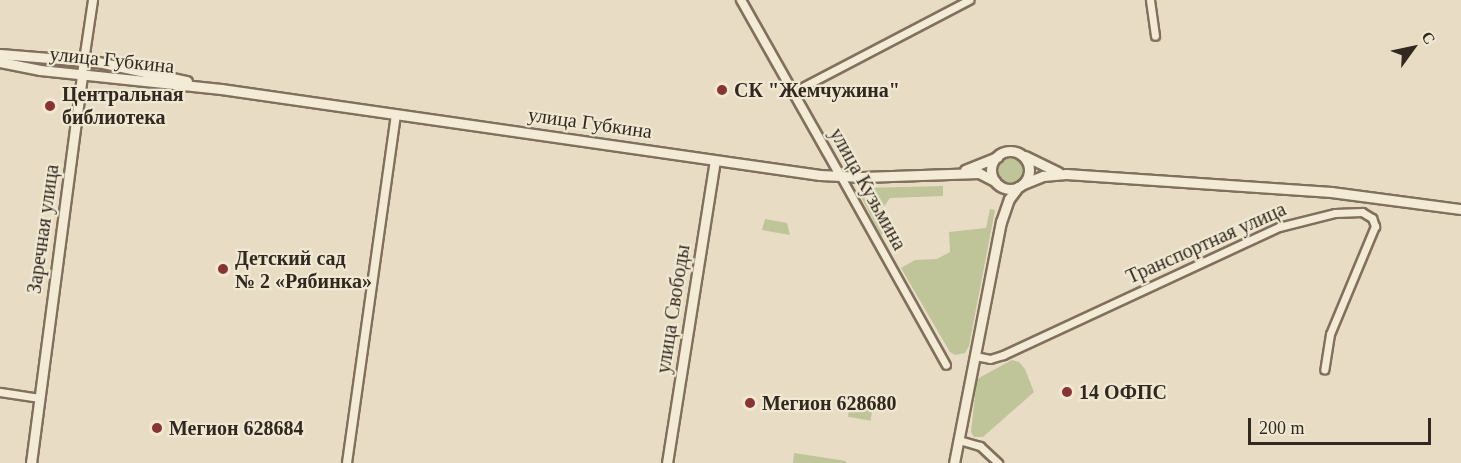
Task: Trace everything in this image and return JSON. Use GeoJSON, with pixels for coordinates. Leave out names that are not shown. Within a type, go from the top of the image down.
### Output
{"type":"FeatureCollection","features":[{"type":"Feature","properties":{"kind":"main road","name":"улица Губкина"},"geometry":{"type":"LineString","coordinates":[[0,54],[84,60],[221,89]]}},
{"type":"Feature","properties":{"kind":"main road","name":"улица Губкина"},"geometry":{"type":"LineString","coordinates":[[0,62],[40,70],[221,89],[715,161],[841,177],[954,172]]}},
{"type":"Feature","properties":{"kind":"main road","name":"Заречная улица"},"geometry":{"type":"LineString","coordinates":[[31,463],[82,74]]}},
{"type":"Feature","properties":{"kind":"main road"},"geometry":{"type":"LineString","coordinates":[[954,172],[979,166],[1009,151],[1020,154],[1044,168],[1066,174]]}},
{"type":"Feature","properties":{"kind":"main road"},"geometry":{"type":"LineString","coordinates":[[1000,222],[1009,199],[1021,185],[1029,170],[1027,161],[1020,154]]}},
{"type":"Feature","properties":{"kind":"main road"},"geometry":{"type":"LineString","coordinates":[[954,463],[1000,222],[1001,195],[992,168],[998,156]]}},
{"type":"Feature","properties":{"kind":"main road","name":"улица Свободы"},"geometry":{"type":"LineString","coordinates":[[667,463],[715,161]]}},
{"type":"Feature","properties":{"kind":"main road"},"geometry":{"type":"LineString","coordinates":[[954,172],[979,173],[1007,189],[1043,176],[1066,174]]}},
{"type":"Feature","properties":{"kind":"main road","name":"Транспортная улица"},"geometry":{"type":"LineString","coordinates":[[1066,174],[1331,192],[1461,209]]}},
{"type":"Feature","properties":{"kind":"street","name":"Заречная улица"},"geometry":{"type":"LineString","coordinates":[[82,74],[93,0]]}},
{"type":"Feature","properties":{"kind":"street","name":"улица Кузьмина"},"geometry":{"type":"LineString","coordinates":[[741,0],[946,365]]}},
{"type":"Feature","properties":{"kind":"street"},"geometry":{"type":"LineString","coordinates":[[793,92],[969,0]]}},
{"type":"Feature","properties":{"kind":"street"},"geometry":{"type":"LineString","coordinates":[[1150,0],[1155,36]]}},
{"type":"Feature","properties":{"kind":"street"},"geometry":{"type":"LineString","coordinates":[[347,463],[396,114]]}},
{"type":"Feature","properties":{"kind":"street","name":"Транспортная улица"},"geometry":{"type":"LineString","coordinates":[[975,356],[990,359],[1003,355],[1279,227],[1335,213],[1362,212],[1372,218],[1375,226],[1330,334],[1324,370]]}},
{"type":"Feature","properties":{"kind":"street"},"geometry":{"type":"LineString","coordinates":[[0,392],[40,398]]}},
{"type":"Feature","properties":{"kind":"street"},"geometry":{"type":"LineString","coordinates":[[958,440],[980,446],[998,463]]}},
{"type":"Feature","properties":{"kind":"green space"},"geometry":{"type":"Polygon","coordinates":[[[1011,157],[1020,161],[1024,170],[1020,179],[1011,183],[1002,179],[998,170],[1002,161],[1011,157]]]}},
{"type":"Feature","properties":{"kind":"green space"},"geometry":{"type":"Polygon","coordinates":[[[943,186],[943,196],[890,198],[883,208],[893,228],[881,235],[860,195],[863,188],[943,186]]]}},
{"type":"Feature","properties":{"kind":"green space"},"geometry":{"type":"Polygon","coordinates":[[[990,209],[995,210],[969,346],[965,353],[955,355],[950,352],[901,268],[915,260],[937,259],[950,252],[949,232],[986,228],[990,209]]]}},
{"type":"Feature","properties":{"kind":"green space"},"geometry":{"type":"Polygon","coordinates":[[[765,219],[787,223],[790,235],[762,230],[765,219]]]}},
{"type":"Feature","properties":{"kind":"green space"},"geometry":{"type":"Polygon","coordinates":[[[1012,360],[1019,362],[1025,369],[1034,392],[983,437],[974,437],[971,432],[977,379],[1012,360]]]}},
{"type":"Feature","properties":{"kind":"green space"},"geometry":{"type":"Polygon","coordinates":[[[851,399],[874,403],[871,421],[848,417],[851,399]]]}},
{"type":"Feature","properties":{"kind":"green space"},"geometry":{"type":"Polygon","coordinates":[[[794,453],[846,461],[846,463],[793,463],[794,453]]]}},
{"type":"Feature","properties":{"kind":"place","name":"СК \"Жемчужина\""},"geometry":{"type":"Point","coordinates":[722,90]}},
{"type":"Feature","properties":{"kind":"place","name":"Центральная библиотека"},"geometry":{"type":"Point","coordinates":[50,106]}},
{"type":"Feature","properties":{"kind":"place","name":"Детский сад № 2 «Рябинка»"},"geometry":{"type":"Point","coordinates":[223,269]}},
{"type":"Feature","properties":{"kind":"place","name":"14 ОФПС"},"geometry":{"type":"Point","coordinates":[1067,392]}},
{"type":"Feature","properties":{"kind":"place","name":"Мегион 628680"},"geometry":{"type":"Point","coordinates":[750,403]}},
{"type":"Feature","properties":{"kind":"place","name":"Мегион 628684"},"geometry":{"type":"Point","coordinates":[157,428]}}]}
